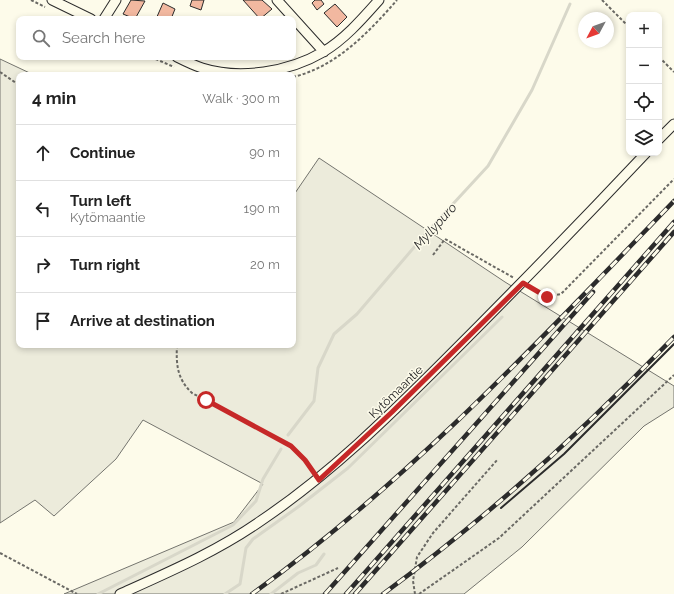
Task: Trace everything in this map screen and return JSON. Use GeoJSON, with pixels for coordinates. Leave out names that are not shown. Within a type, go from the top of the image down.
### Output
{"type":"FeatureCollection","features":[{"type":"Feature","properties":{"kind":"street"},"geometry":{"type":"LineString","coordinates":[[52,0],[84,16]]}},
{"type":"Feature","properties":{"kind":"street"},"geometry":{"type":"LineString","coordinates":[[106,16],[116,0]]}},
{"type":"Feature","properties":{"kind":"street"},"geometry":{"type":"LineString","coordinates":[[278,0],[292,16]]}},
{"type":"Feature","properties":{"kind":"street"},"geometry":{"type":"LineString","coordinates":[[254,72],[271,70],[302,61],[324,52],[356,26],[379,0]]}},
{"type":"Feature","properties":{"kind":"street"},"geometry":{"type":"LineString","coordinates":[[296,20],[324,52]]}},
{"type":"Feature","properties":{"kind":"street"},"geometry":{"type":"LineString","coordinates":[[183,60],[202,68],[225,72]]}},
{"type":"Feature","properties":{"kind":"street"},"geometry":{"type":"LineString","coordinates":[[662,137],[674,124]]}},
{"type":"Feature","properties":{"kind":"street","name":"Kytömaantie"},"geometry":{"type":"LineString","coordinates":[[120,594],[193,561],[229,541],[262,521],[319,480],[392,412],[523,283],[643,156]]}},
{"type":"Feature","properties":{"kind":"path"},"geometry":{"type":"LineString","coordinates":[[602,0],[626,24]]}},
{"type":"Feature","properties":{"kind":"path"},"geometry":{"type":"LineString","coordinates":[[662,60],[674,72]]}},
{"type":"Feature","properties":{"kind":"path"},"geometry":{"type":"LineString","coordinates":[[0,72],[16,83]]}},
{"type":"Feature","properties":{"kind":"path"},"geometry":{"type":"LineString","coordinates":[[433,255],[446,238],[547,297],[561,294],[674,179]]}},
{"type":"Feature","properties":{"kind":"path"},"geometry":{"type":"LineString","coordinates":[[176,348],[178,375],[183,385],[192,392],[291,446],[305,460],[319,480]]}},
{"type":"Feature","properties":{"kind":"path"},"geometry":{"type":"LineString","coordinates":[[419,594],[499,538],[674,375]]}},
{"type":"Feature","properties":{"kind":"path"},"geometry":{"type":"LineString","coordinates":[[415,594],[413,581],[417,558],[433,532],[498,459]]}},
{"type":"Feature","properties":{"kind":"path"},"geometry":{"type":"LineString","coordinates":[[0,553],[78,594]]}},
{"type":"Feature","properties":{"kind":"path"},"geometry":{"type":"LineString","coordinates":[[281,594],[338,568]]}},
{"type":"Feature","properties":{"kind":"shaded area"},"geometry":{"type":"Polygon","coordinates":[[[0,59],[28,72],[16,72],[16,348],[296,348],[296,192],[319,158],[505,282],[674,386],[674,407],[644,426],[522,547],[464,594],[64,594],[234,522],[263,484],[143,420],[116,459],[54,516],[35,500],[0,523],[0,59]]]}},
{"type":"Feature","properties":{"kind":"building"},"geometry":{"type":"Polygon","coordinates":[[[131,0],[145,1],[137,16],[128,16],[123,14],[131,0]]]}},
{"type":"Feature","properties":{"kind":"building"},"geometry":{"type":"Polygon","coordinates":[[[192,0],[204,0],[201,10],[190,6],[192,0]]]}},
{"type":"Feature","properties":{"kind":"building"},"geometry":{"type":"Polygon","coordinates":[[[243,0],[262,0],[272,9],[264,16],[257,16],[243,0]]]}},
{"type":"Feature","properties":{"kind":"building"},"geometry":{"type":"Polygon","coordinates":[[[315,0],[321,0],[324,4],[317,10],[312,3],[315,0]]]}},
{"type":"Feature","properties":{"kind":"building"},"geometry":{"type":"Polygon","coordinates":[[[163,3],[175,9],[172,16],[157,16],[163,3]]]}},
{"type":"Feature","properties":{"kind":"building"},"geometry":{"type":"Polygon","coordinates":[[[335,4],[347,17],[337,27],[324,13],[335,4]]]}},
{"type":"Feature","properties":{"kind":"waterway","name":"Myllypuro"},"geometry":{"type":"LineString","coordinates":[[288,435],[314,401],[318,368],[334,334],[357,314],[428,231],[488,166],[532,90],[570,4]]}},
{"type":"Feature","properties":{"kind":"waterway"},"geometry":{"type":"LineString","coordinates":[[225,594],[240,584],[246,548],[253,539],[298,507],[348,468],[502,317]]}},
{"type":"Feature","properties":{"kind":"waterway"},"geometry":{"type":"LineString","coordinates":[[98,594],[233,525],[256,501],[263,479],[281,449]]}},
{"type":"Feature","properties":{"kind":"waterway"},"geometry":{"type":"LineString","coordinates":[[271,594],[298,573],[316,565],[324,554]]}},
{"type":"Feature","properties":{"kind":"railway"},"geometry":{"type":"LineString","coordinates":[[252,594],[310,550],[365,504],[472,407],[574,305],[674,201]]}},
{"type":"Feature","properties":{"kind":"railway"},"geometry":{"type":"LineString","coordinates":[[346,594],[674,222]]}},
{"type":"Feature","properties":{"kind":"railway"},"geometry":{"type":"LineString","coordinates":[[355,594],[674,232]]}},
{"type":"Feature","properties":{"kind":"railway"},"geometry":{"type":"LineString","coordinates":[[325,594],[593,292]]}},
{"type":"Feature","properties":{"kind":"railway"},"geometry":{"type":"LineString","coordinates":[[383,594],[422,565],[534,472],[605,406],[674,337]]}},
{"type":"Feature","properties":{"kind":"wall"},"geometry":{"type":"LineString","coordinates":[[501,508],[564,454],[674,344]]}},
{"type":"Feature","properties":{"kind":"route"},"geometry":{"type":"LineString","coordinates":[[206,400],[291,446],[305,460],[319,480],[392,412],[523,283],[547,297]]}}]}
